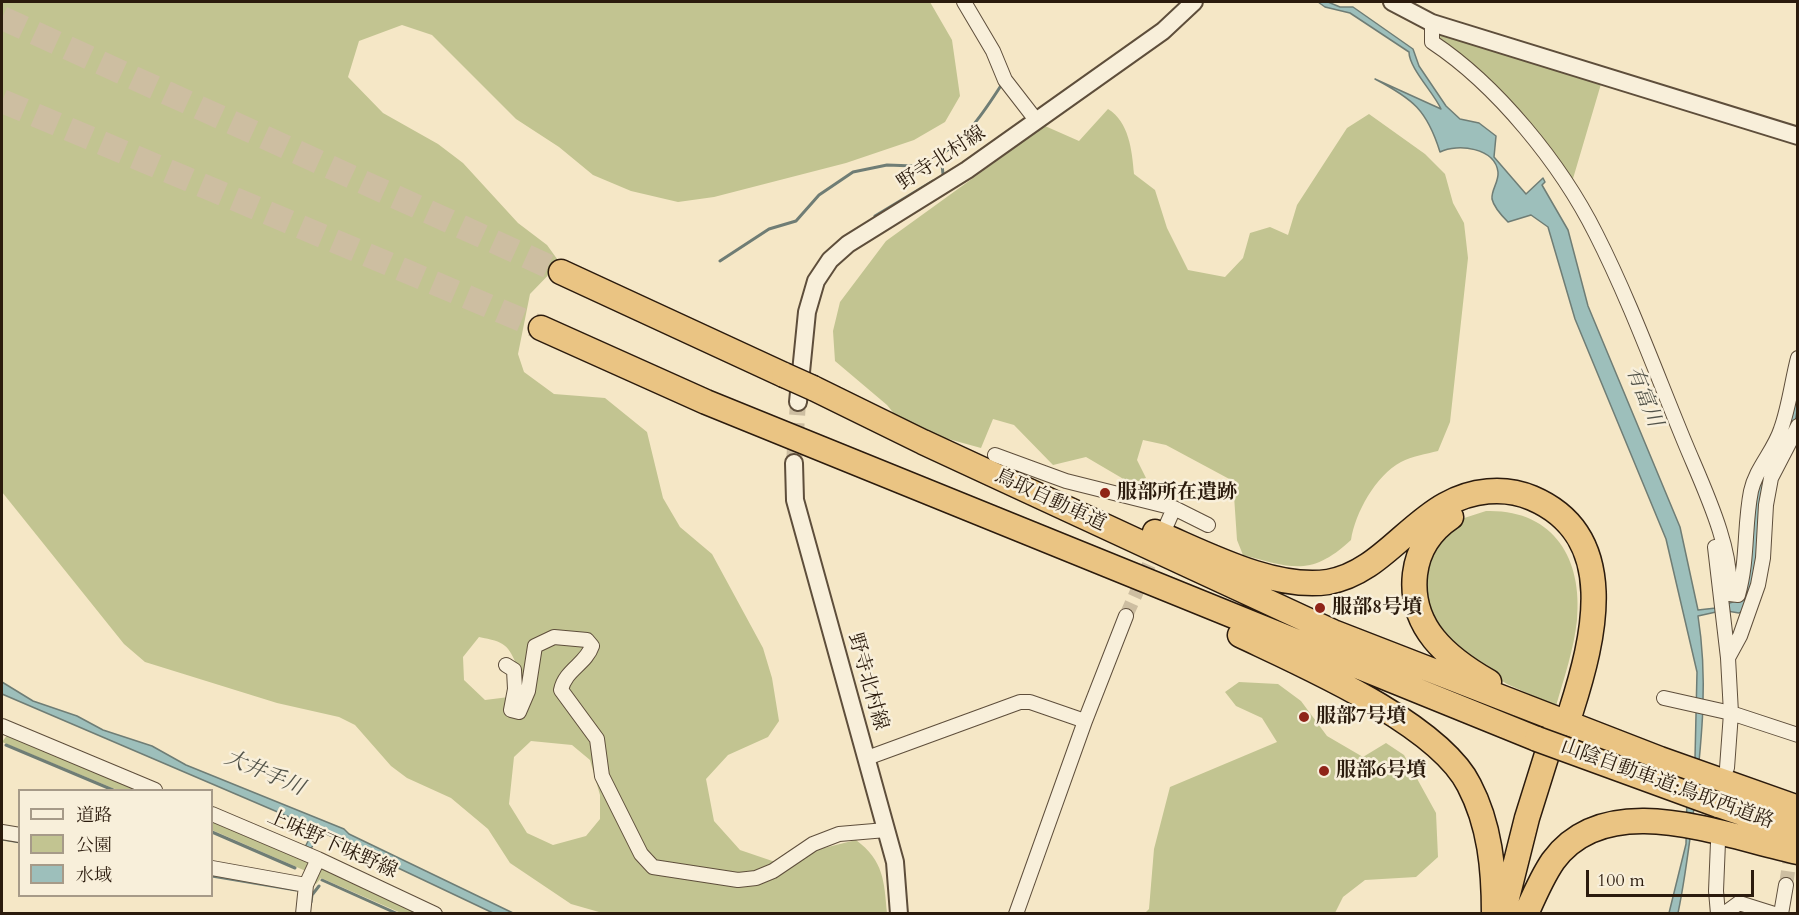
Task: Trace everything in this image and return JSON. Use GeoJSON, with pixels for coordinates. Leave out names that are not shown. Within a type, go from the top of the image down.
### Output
{"type":"FeatureCollection","features":[{"type":"Feature","properties":{"kind":"highway","name":"鳥取自動車道"},"geometry":{"type":"LineString","coordinates":[[561,272],[784,375],[806,395],[923,442],[1333,632],[1555,724]]}},
{"type":"Feature","properties":{"kind":"highway","name":"鳥取自動車道"},"geometry":{"type":"LineString","coordinates":[[541,328],[705,402],[1087,555],[1324,654],[1555,724]]}},
{"type":"Feature","properties":{"kind":"highway"},"geometry":{"type":"LineString","coordinates":[[923,442],[1251,571],[1302,583],[1330,581],[1368,565],[1426,517],[1446,504],[1466,496],[1488,491],[1522,494],[1563,515],[1581,539],[1590,565],[1595,615],[1590,647],[1555,724],[1515,914]]}},
{"type":"Feature","properties":{"kind":"highway"},"geometry":{"type":"LineString","coordinates":[[1503,914],[1527,818],[1555,724],[1576,658],[1584,610],[1583,583],[1571,545],[1559,529],[1535,510],[1515,504],[1491,502],[1470,506],[1449,518],[1422,547],[1416,564],[1414,592],[1418,614],[1423,624],[1446,653],[1472,672],[1597,735]]}},
{"type":"Feature","properties":{"kind":"highway"},"geometry":{"type":"LineString","coordinates":[[1087,555],[1122,582],[1209,620],[1336,683],[1386,710],[1437,745],[1452,760],[1469,784],[1479,808],[1490,842],[1494,914]]}},
{"type":"Feature","properties":{"kind":"highway","name":"山陰自動車道;鳥取西道路"},"geometry":{"type":"LineString","coordinates":[[1555,724],[1597,735],[1660,759],[1723,774],[1797,808]]}},
{"type":"Feature","properties":{"kind":"highway","name":"山陰自動車道;鳥取西道路"},"geometry":{"type":"LineString","coordinates":[[1555,724],[1718,805],[1797,832]]}},
{"type":"Feature","properties":{"kind":"highway"},"geometry":{"type":"LineString","coordinates":[[1526,914],[1554,860],[1574,841],[1593,829],[1617,821],[1654,821],[1716,837],[1797,852]]}},
{"type":"Feature","properties":{"kind":"street"},"geometry":{"type":"LineString","coordinates":[[964,2],[993,51],[1005,80],[1036,120]]}},
{"type":"Feature","properties":{"kind":"street","name":"野寺北村線"},"geometry":{"type":"LineString","coordinates":[[806,395],[807,312],[816,281],[830,260],[848,244],[967,170],[1163,31],[1194,2]]}},
{"type":"Feature","properties":{"kind":"street"},"geometry":{"type":"LineString","coordinates":[[1392,2],[1432,23],[1797,136]]}},
{"type":"Feature","properties":{"kind":"street"},"geometry":{"type":"LineString","coordinates":[[1432,23],[1432,42],[1462,64],[1510,112],[1548,159],[1596,233],[1711,505],[1725,593],[1731,713],[1723,774]]}},
{"type":"Feature","properties":{"kind":"street"},"geometry":{"type":"LineString","coordinates":[[1725,593],[1738,595],[1745,572],[1745,531],[1752,489],[1760,468],[1781,431],[1797,358]]}},
{"type":"Feature","properties":{"kind":"street"},"geometry":{"type":"LineString","coordinates":[[1728,658],[1740,636],[1758,585],[1771,478],[1797,426]]}},
{"type":"Feature","properties":{"kind":"street"},"geometry":{"type":"LineString","coordinates":[[995,454],[1066,481],[1174,508],[1208,525]]}},
{"type":"Feature","properties":{"kind":"street","name":"野寺北村線"},"geometry":{"type":"LineString","coordinates":[[794,463],[795,500],[895,862],[899,914]]}},
{"type":"Feature","properties":{"kind":"street"},"geometry":{"type":"LineString","coordinates":[[1167,524],[1174,508]]}},
{"type":"Feature","properties":{"kind":"street"},"geometry":{"type":"LineString","coordinates":[[1016,914],[1125,616]]}},
{"type":"Feature","properties":{"kind":"street"},"geometry":{"type":"LineString","coordinates":[[506,665],[513,670],[514,679],[511,710],[519,712],[528,691],[535,646],[554,637],[587,640],[592,646],[590,652],[563,678],[561,690],[597,739],[602,776],[640,854],[653,867],[738,880],[756,878],[773,871],[813,844],[839,834],[886,830]]}},
{"type":"Feature","properties":{"kind":"street"},"geometry":{"type":"LineString","coordinates":[[1664,698],[1731,713],[1797,735]]}},
{"type":"Feature","properties":{"kind":"street"},"geometry":{"type":"LineString","coordinates":[[867,758],[1020,702],[1030,702],[1085,721]]}},
{"type":"Feature","properties":{"kind":"street"},"geometry":{"type":"LineString","coordinates":[[2,729],[152,789]]}},
{"type":"Feature","properties":{"kind":"street","name":"上味野下味野線"},"geometry":{"type":"LineString","coordinates":[[213,814],[318,859],[435,914]]}},
{"type":"Feature","properties":{"kind":"street"},"geometry":{"type":"LineString","coordinates":[[2,832],[18,835]]}},
{"type":"Feature","properties":{"kind":"street"},"geometry":{"type":"LineString","coordinates":[[1716,837],[1718,914]]}},
{"type":"Feature","properties":{"kind":"street"},"geometry":{"type":"LineString","coordinates":[[303,914],[306,885],[318,859]]}},
{"type":"Feature","properties":{"kind":"street"},"geometry":{"type":"LineString","coordinates":[[213,868],[306,885]]}},
{"type":"Feature","properties":{"kind":"street"},"geometry":{"type":"LineString","coordinates":[[1781,914],[1786,885]]}},
{"type":"Feature","properties":{"kind":"street"},"geometry":{"type":"LineString","coordinates":[[1724,914],[1739,903],[1774,914]]}},
{"type":"Feature","properties":{"kind":"green space"},"geometry":{"type":"Polygon","coordinates":[[[2,2],[930,2],[952,40],[960,96],[945,122],[914,140],[846,163],[714,197],[678,202],[631,191],[593,175],[559,147],[516,119],[432,35],[402,25],[359,41],[348,77],[383,113],[438,144],[463,163],[518,223],[547,245],[560,263],[530,294],[518,354],[524,372],[554,394],[605,398],[647,432],[663,498],[680,527],[712,554],[763,648],[772,678],[779,721],[768,737],[728,755],[706,779],[714,821],[740,850],[790,867],[816,850],[856,840],[872,856],[881,872],[887,913],[606,914],[571,904],[510,863],[488,829],[451,798],[407,778],[391,766],[355,725],[339,717],[277,703],[145,662],[124,644],[2,492],[2,2]],[[479,637],[463,657],[464,680],[485,700],[509,697],[518,668],[515,660],[504,645],[479,637]],[[531,741],[514,757],[509,804],[527,833],[553,845],[586,836],[600,819],[600,795],[590,760],[572,745],[531,741]]]}},
{"type":"Feature","properties":{"kind":"green space"},"geometry":{"type":"Polygon","coordinates":[[[1439,32],[1601,84],[1572,182],[1440,42],[1439,32]]]}},
{"type":"Feature","properties":{"kind":"green space"},"geometry":{"type":"Polygon","coordinates":[[[1108,109],[1121,121],[1125,129],[1134,174],[1155,190],[1167,228],[1188,270],[1225,277],[1243,258],[1250,233],[1270,227],[1288,235],[1297,205],[1347,128],[1369,114],[1425,154],[1445,174],[1453,203],[1464,223],[1468,258],[1450,422],[1438,451],[1405,460],[1383,476],[1362,507],[1351,540],[1324,560],[1300,566],[1288,566],[1243,555],[1237,540],[1233,481],[1166,445],[1143,440],[1137,460],[1146,478],[1132,484],[1086,457],[1053,465],[1014,425],[993,419],[981,448],[905,427],[887,405],[835,361],[833,331],[840,302],[886,241],[1045,126],[1079,141],[1108,109]]]}},
{"type":"Feature","properties":{"kind":"green space"},"geometry":{"type":"Polygon","coordinates":[[[1486,511],[1529,518],[1546,528],[1569,558],[1578,597],[1577,620],[1571,653],[1556,706],[1507,684],[1473,664],[1446,643],[1421,593],[1425,559],[1458,520],[1486,511]]]}},
{"type":"Feature","properties":{"kind":"green space"},"geometry":{"type":"Polygon","coordinates":[[[1239,682],[1278,684],[1301,701],[1327,736],[1363,757],[1386,743],[1404,755],[1436,813],[1438,857],[1416,877],[1365,880],[1343,897],[1335,913],[1145,913],[1149,909],[1154,849],[1170,787],[1277,742],[1262,718],[1236,706],[1225,692],[1239,682]]]}},
{"type":"Feature","properties":{"kind":"green space"},"geometry":{"type":"Polygon","coordinates":[[[8,734],[146,789],[115,789],[2,742],[8,734]]]}},
{"type":"Feature","properties":{"kind":"green space"},"geometry":{"type":"Polygon","coordinates":[[[213,817],[310,859],[308,872],[213,830],[213,817]]]}},
{"type":"Feature","properties":{"kind":"green space"},"geometry":{"type":"Polygon","coordinates":[[[318,866],[426,913],[401,913],[321,878],[316,884],[312,882],[318,866]]]}},
{"type":"Feature","properties":{"kind":"water"},"geometry":{"type":"Polygon","coordinates":[[[1318,2],[1328,2],[1340,7],[1353,7],[1413,49],[1419,66],[1446,106],[1460,119],[1479,123],[1496,136],[1494,157],[1526,194],[1543,178],[1545,182],[1542,185],[1568,230],[1588,306],[1680,527],[1698,610],[1716,608],[1716,612],[1698,616],[1703,662],[1702,731],[1690,842],[1678,913],[1669,913],[1686,844],[1687,794],[1695,758],[1697,672],[1666,539],[1575,319],[1548,227],[1531,215],[1508,222],[1496,209],[1492,199],[1498,172],[1490,157],[1465,148],[1440,152],[1430,126],[1417,107],[1375,79],[1441,109],[1417,73],[1409,52],[1350,13],[1325,7],[1318,2]]]}},
{"type":"Feature","properties":{"kind":"water"},"geometry":{"type":"Polygon","coordinates":[[[1797,374],[1797,411],[1794,430],[1775,461],[1760,552],[1745,609],[1739,613],[1727,611],[1727,604],[1741,599],[1753,498],[1797,374]]]}},
{"type":"Feature","properties":{"kind":"water"},"geometry":{"type":"Polygon","coordinates":[[[2,682],[33,701],[77,716],[103,730],[152,746],[186,765],[344,829],[349,834],[513,913],[493,913],[320,831],[311,849],[305,847],[315,828],[2,694],[2,682]]]}},
{"type":"Feature","properties":{"kind":"waterway"},"geometry":{"type":"LineString","coordinates":[[943,174],[941,155],[967,132],[1002,84]]}},
{"type":"Feature","properties":{"kind":"waterway"},"geometry":{"type":"LineString","coordinates":[[720,261],[769,229],[796,221],[819,195],[853,172],[887,165],[914,166]]}},
{"type":"Feature","properties":{"kind":"waterway"},"geometry":{"type":"LineString","coordinates":[[875,216],[933,181]]}},
{"type":"Feature","properties":{"kind":"waterway"},"geometry":{"type":"LineString","coordinates":[[6,745],[111,789]]}},
{"type":"Feature","properties":{"kind":"waterway"},"geometry":{"type":"LineString","coordinates":[[213,832],[295,868]]}},
{"type":"Feature","properties":{"kind":"waterway"},"geometry":{"type":"LineString","coordinates":[[2,839],[18,842]]}},
{"type":"Feature","properties":{"kind":"waterway"},"geometry":{"type":"LineString","coordinates":[[213,876],[296,890]]}},
{"type":"Feature","properties":{"kind":"waterway"},"geometry":{"type":"LineString","coordinates":[[322,880],[398,914]]}},
{"type":"Feature","properties":{"kind":"waterway"},"geometry":{"type":"LineString","coordinates":[[311,902],[312,895],[319,886]]}},
{"type":"Feature","properties":{"kind":"tunnel"},"geometry":{"type":"LineString","coordinates":[[2,18],[561,272]]}},
{"type":"Feature","properties":{"kind":"tunnel"},"geometry":{"type":"LineString","coordinates":[[2,101],[541,328]]}},
{"type":"Feature","properties":{"kind":"tunnel"},"geometry":{"type":"LineString","coordinates":[[794,463],[798,402]]}},
{"type":"Feature","properties":{"kind":"tunnel"},"geometry":{"type":"LineString","coordinates":[[1126,616],[1158,544]]}},
{"type":"Feature","properties":{"kind":"tunnel"},"geometry":{"type":"LineString","coordinates":[[1786,885],[1792,844]]}},
{"type":"Feature","properties":{"kind":"place","name":"服部所在遺跡"},"geometry":{"type":"Point","coordinates":[1105,493]}},
{"type":"Feature","properties":{"kind":"place","name":"服部8号墳"},"geometry":{"type":"Point","coordinates":[1320,608]}},
{"type":"Feature","properties":{"kind":"place","name":"服部7号墳"},"geometry":{"type":"Point","coordinates":[1304,717]}},
{"type":"Feature","properties":{"kind":"place","name":"服部6号墳"},"geometry":{"type":"Point","coordinates":[1324,771]}},
{"type":"Feature","properties":{"kind":"water label","name":"有富川"},"geometry":{"type":"Point","coordinates":[1643,397]}},
{"type":"Feature","properties":{"kind":"water label","name":"大井手川"},"geometry":{"type":"Point","coordinates":[264,774]}}]}
